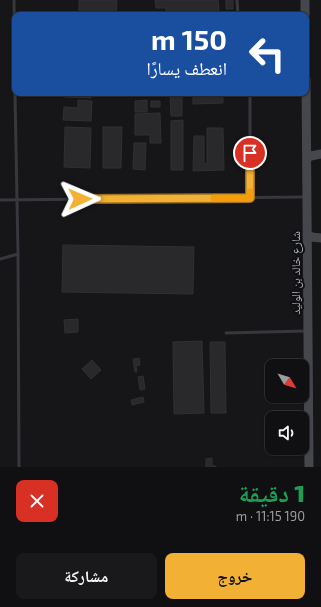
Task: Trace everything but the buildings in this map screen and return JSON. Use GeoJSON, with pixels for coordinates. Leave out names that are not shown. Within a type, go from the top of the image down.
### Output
{"type":"FeatureCollection","features":[{"type":"Feature","properties":{"kind":"main road"},"geometry":{"type":"LineString","coordinates":[[305,0],[305,12]]}},
{"type":"Feature","properties":{"kind":"main road","name":"شارع خالد بن الوليد"},"geometry":{"type":"LineString","coordinates":[[306,96],[309,467]]}},
{"type":"Feature","properties":{"kind":"main road"},"geometry":{"type":"LineString","coordinates":[[307,158],[316,154],[321,154]]}},
{"type":"Feature","properties":{"kind":"main road"},"geometry":{"type":"LineString","coordinates":[[308,235],[321,238]]}},
{"type":"Feature","properties":{"kind":"lane"},"geometry":{"type":"LineString","coordinates":[[14,0],[14,12]]}},
{"type":"Feature","properties":{"kind":"lane"},"geometry":{"type":"LineString","coordinates":[[237,0],[238,12]]}},
{"type":"Feature","properties":{"kind":"lane"},"geometry":{"type":"LineString","coordinates":[[15,96],[18,200],[19,467]]}},
{"type":"Feature","properties":{"kind":"lane"},"geometry":{"type":"LineString","coordinates":[[250,96],[250,198]]}},
{"type":"Feature","properties":{"kind":"lane"},"geometry":{"type":"LineString","coordinates":[[0,200],[307,197]]}},
{"type":"Feature","properties":{"kind":"lane"},"geometry":{"type":"LineString","coordinates":[[0,259],[18,254]]}},
{"type":"Feature","properties":{"kind":"lane"},"geometry":{"type":"LineString","coordinates":[[226,333],[308,330]]}},
{"type":"Feature","properties":{"kind":"slow traffic"},"geometry":{"type":"LineString","coordinates":[[214,198],[250,198],[250,192]]}},
{"type":"Feature","properties":{"kind":"route"},"geometry":{"type":"LineString","coordinates":[[80,199],[250,198],[250,153]]}}]}
